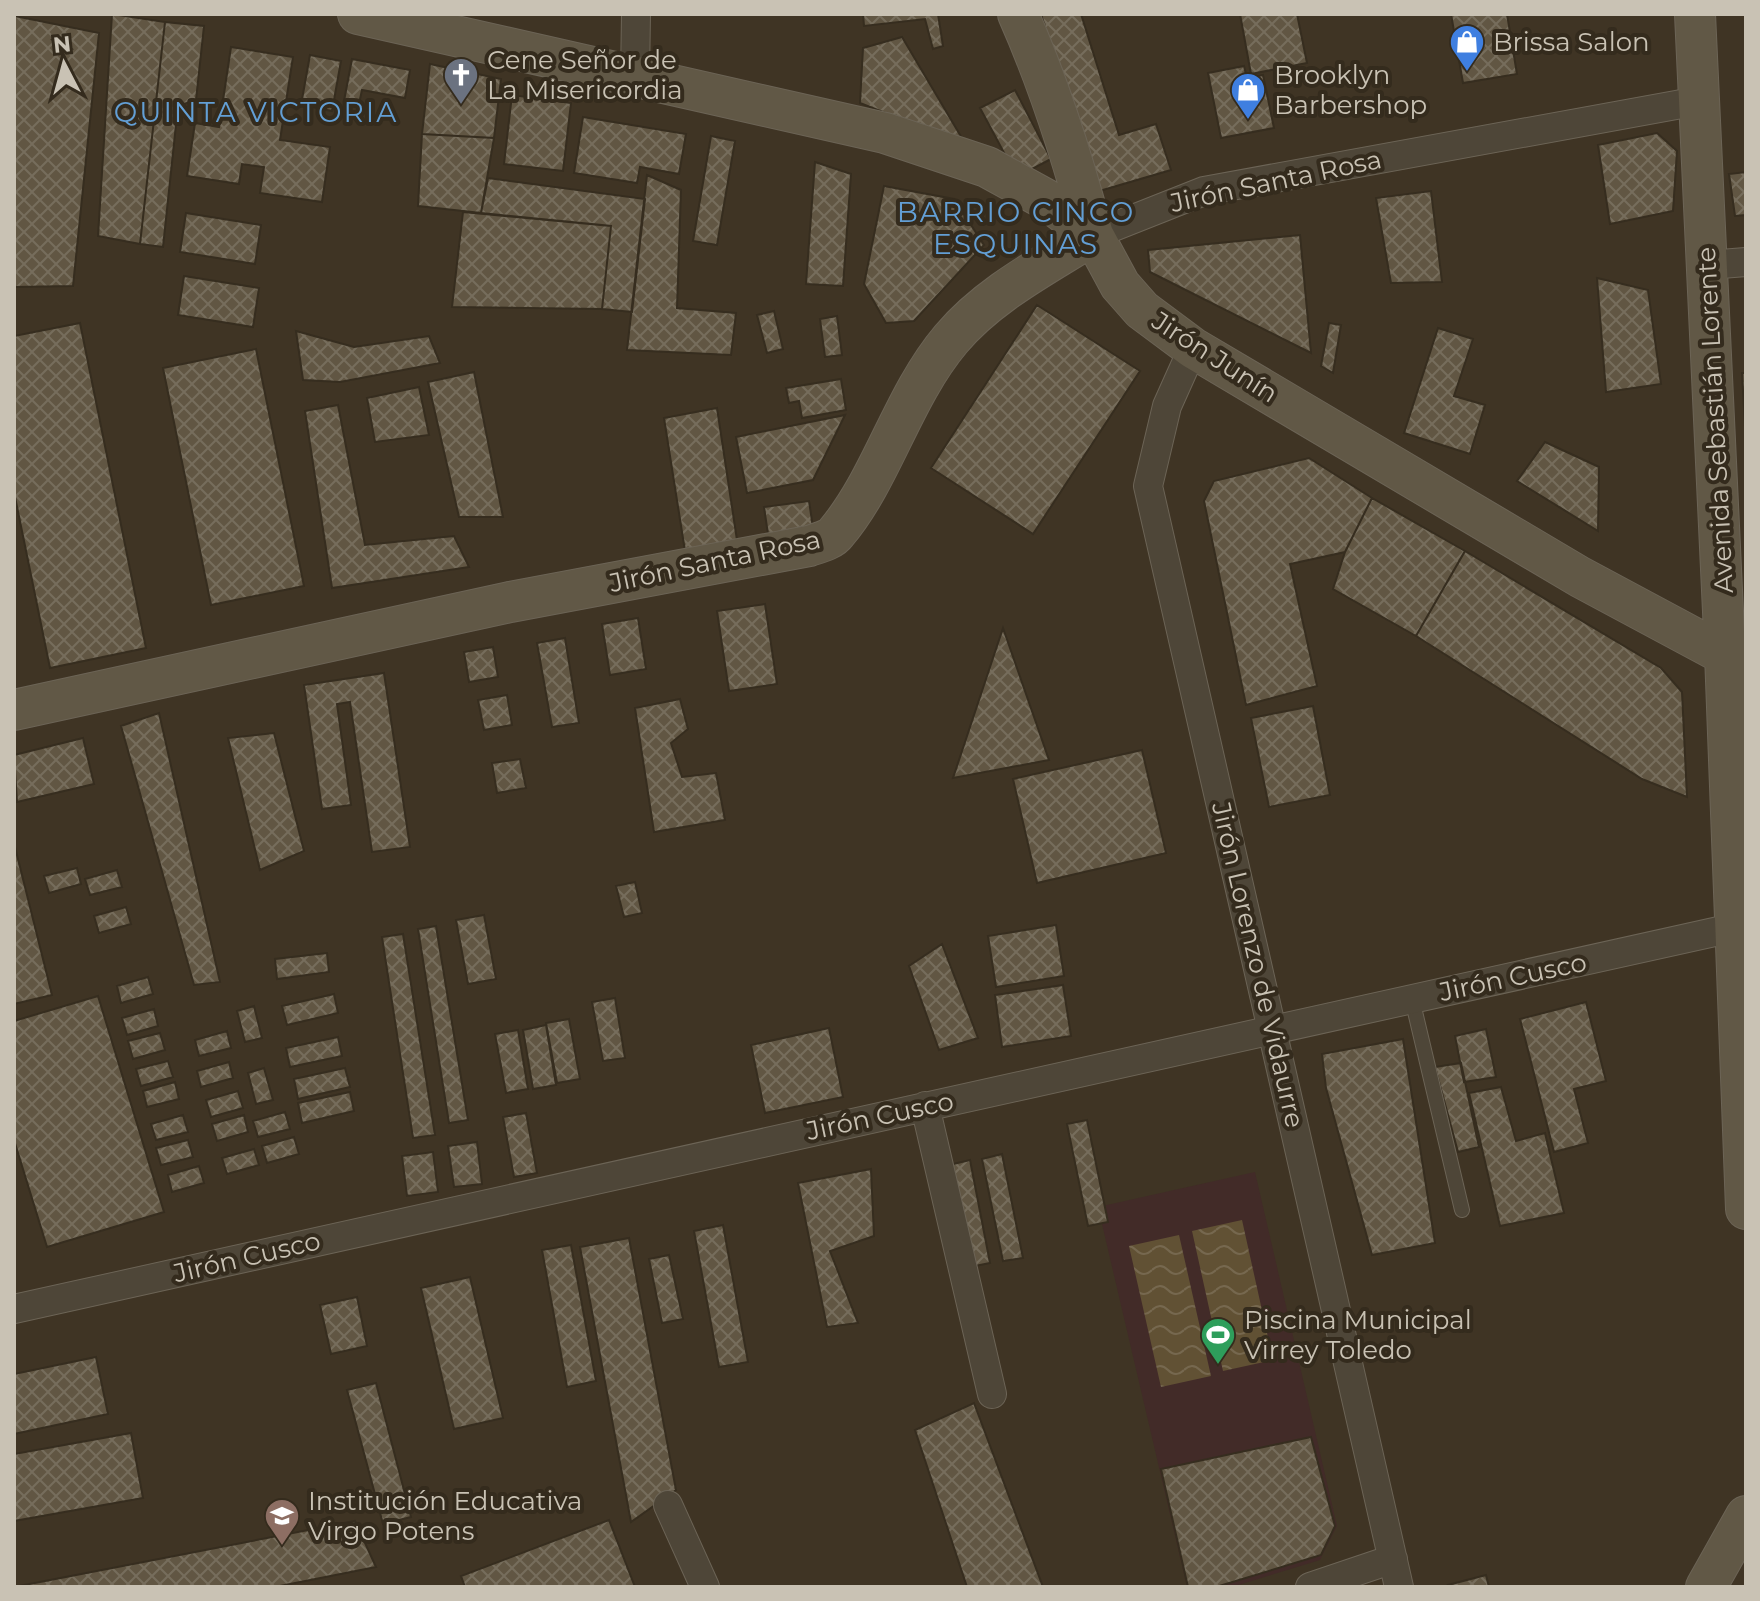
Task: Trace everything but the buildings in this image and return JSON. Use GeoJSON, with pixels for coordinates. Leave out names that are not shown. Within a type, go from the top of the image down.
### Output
{"type":"FeatureCollection","features":[{"type":"Feature","properties":{"kind":"street","name":"Jirón Junín"},"geometry":{"type":"LineString","coordinates":[[358,14],[885,133],[987,167],[1047,200],[1093,235],[1120,285],[1142,310],[1193,348],[1580,577],[1736,660]]}},
{"type":"Feature","properties":{"kind":"street"},"geometry":{"type":"LineString","coordinates":[[635,76],[636,14]]}},
{"type":"Feature","properties":{"kind":"street"},"geometry":{"type":"LineString","coordinates":[[1018,14],[1042,67],[1069,146],[1093,235]]}},
{"type":"Feature","properties":{"kind":"street","name":"Avenida Sebastián Lorente"},"geometry":{"type":"LineString","coordinates":[[1695,14],[1698,101],[1727,264],[1746,1209]]}},
{"type":"Feature","properties":{"kind":"street","name":"Jirón Santa Rosa"},"geometry":{"type":"LineString","coordinates":[[14,710],[510,602],[809,546],[835,536],[862,492],[910,398],[951,339],[1012,286],[1093,235],[1204,191],[1698,101]]}},
{"type":"Feature","properties":{"kind":"street","name":"Jirón Lorenzo de Vidaurre"},"geometry":{"type":"LineString","coordinates":[[1193,348],[1167,406],[1148,486],[1399,1587]]}},
{"type":"Feature","properties":{"kind":"street","name":"Jirón Cusco"},"geometry":{"type":"LineString","coordinates":[[14,1309],[1740,927]]}},
{"type":"Feature","properties":{"kind":"street"},"geometry":{"type":"LineString","coordinates":[[925,1106],[992,1394]]}},
{"type":"Feature","properties":{"kind":"street"},"geometry":{"type":"LineString","coordinates":[[668,1505],[705,1587]]}},
{"type":"Feature","properties":{"kind":"street"},"geometry":{"type":"LineString","coordinates":[[1706,1587],[1746,1516]]}},
{"type":"Feature","properties":{"kind":"street"},"geometry":{"type":"LineString","coordinates":[[1310,1587],[1393,1559]]}},
{"type":"Feature","properties":{"kind":"lane"},"geometry":{"type":"LineString","coordinates":[[1412,999],[1462,1210]]}},
{"type":"Feature","properties":{"kind":"shaded area","name":"Piscina Municipal Virrey Toledo"},"geometry":{"type":"Polygon","coordinates":[[[1255,1172],[1337,1526],[1320,1560],[1232,1587],[1187,1587],[1098,1207],[1255,1172]]]}},
{"type":"Feature","properties":{"kind":"water"},"geometry":{"type":"Polygon","coordinates":[[[1242,1220],[1273,1360],[1223,1371],[1192,1231],[1242,1220]]]}},
{"type":"Feature","properties":{"kind":"water"},"geometry":{"type":"Polygon","coordinates":[[[1179,1235],[1211,1376],[1161,1387],[1129,1246],[1179,1235]]]}},
{"type":"Feature","properties":{"kind":"place","name":"Brissa Salon"},"geometry":{"type":"Point","coordinates":[1467,73]}},
{"type":"Feature","properties":{"kind":"place","name":"Cene Señor de La Misericordia"},"geometry":{"type":"Point","coordinates":[461,106]}},
{"type":"Feature","properties":{"kind":"place","name":"Brooklyn Barbershop"},"geometry":{"type":"Point","coordinates":[1248,121]}},
{"type":"Feature","properties":{"kind":"place","name":"Piscina Municipal Virrey Toledo"},"geometry":{"type":"Point","coordinates":[1218,1366]}},
{"type":"Feature","properties":{"kind":"place","name":"Institución Educativa Virgo Potens"},"geometry":{"type":"Point","coordinates":[282,1547]}},
{"type":"Feature","properties":{"kind":"district","name":"QUINTA VICTORIA"},"geometry":{"type":"Point","coordinates":[256,112]}},
{"type":"Feature","properties":{"kind":"district","name":"BARRIO CINCO ESQUINAS"},"geometry":{"type":"Point","coordinates":[1016,228]}}]}
